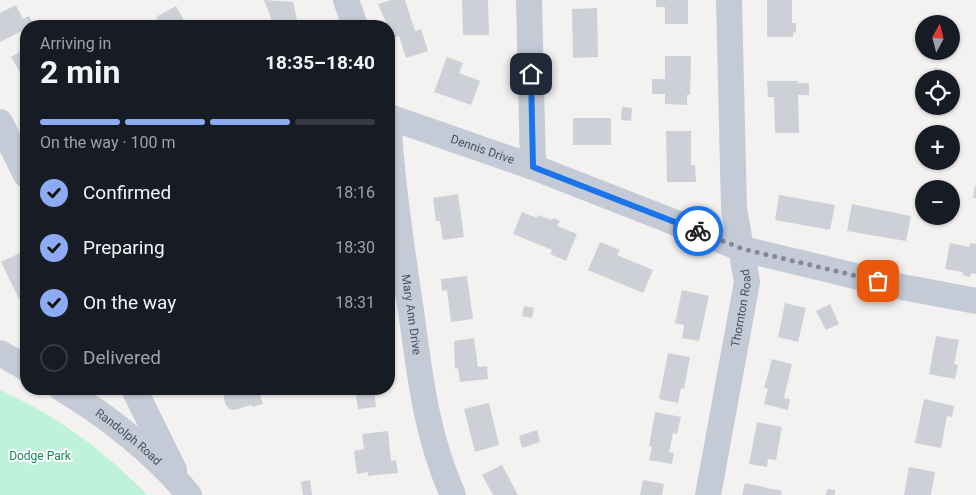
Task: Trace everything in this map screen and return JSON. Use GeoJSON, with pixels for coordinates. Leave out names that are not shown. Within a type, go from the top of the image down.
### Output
{"type":"FeatureCollection","features":[{"type":"Feature","properties":{"kind":"street"},"geometry":{"type":"LineString","coordinates":[[346,0],[353,20]]}},
{"type":"Feature","properties":{"kind":"street"},"geometry":{"type":"LineString","coordinates":[[529,0],[533,167]]}},
{"type":"Feature","properties":{"kind":"street","name":"Thornton Road"},"geometry":{"type":"LineString","coordinates":[[708,495],[748,282],[734,209],[728,0]]}},
{"type":"Feature","properties":{"kind":"street","name":"Dennis Drive"},"geometry":{"type":"LineString","coordinates":[[395,118],[533,167],[743,249],[897,286],[976,301]]}},
{"type":"Feature","properties":{"kind":"street"},"geometry":{"type":"LineString","coordinates":[[0,122],[20,157]]}},
{"type":"Feature","properties":{"kind":"street","name":"Mary Ann Drive"},"geometry":{"type":"LineString","coordinates":[[395,199],[424,400],[436,455],[454,495]]}},
{"type":"Feature","properties":{"kind":"street"},"geometry":{"type":"LineString","coordinates":[[0,353],[20,365]]}},
{"type":"Feature","properties":{"kind":"street","name":"Randolph Road"},"geometry":{"type":"LineString","coordinates":[[71,395],[100,414],[161,464],[186,491]]}},
{"type":"Feature","properties":{"kind":"street"},"geometry":{"type":"LineString","coordinates":[[137,395],[186,491]]}},
{"type":"Feature","properties":{"kind":"green space","name":"Dodge Park"},"geometry":{"type":"Polygon","coordinates":[[[0,390],[41,411],[79,435],[147,495],[0,495],[0,390]]]}},
{"type":"Feature","properties":{"kind":"building"},"geometry":{"type":"Polygon","coordinates":[[[264,0],[293,2],[297,20],[272,20],[264,0]]]}},
{"type":"Feature","properties":{"kind":"building"},"geometry":{"type":"Polygon","coordinates":[[[391,0],[405,0],[415,31],[421,29],[428,51],[406,58],[399,36],[395,37],[395,20],[385,20],[378,4],[391,0]]]}},
{"type":"Feature","properties":{"kind":"building"},"geometry":{"type":"Polygon","coordinates":[[[462,0],[488,0],[489,35],[463,35],[462,0]]]}},
{"type":"Feature","properties":{"kind":"building"},"geometry":{"type":"Polygon","coordinates":[[[656,0],[688,0],[688,24],[665,24],[665,7],[656,7],[656,0]]]}},
{"type":"Feature","properties":{"kind":"building"},"geometry":{"type":"Polygon","coordinates":[[[767,0],[792,0],[792,23],[796,23],[796,33],[793,32],[793,37],[767,37],[767,0]]]}},
{"type":"Feature","properties":{"kind":"building"},"geometry":{"type":"Polygon","coordinates":[[[16,5],[23,19],[29,16],[31,20],[20,20],[20,32],[0,42],[0,13],[16,5]]]}},
{"type":"Feature","properties":{"kind":"building"},"geometry":{"type":"Polygon","coordinates":[[[176,6],[184,20],[158,20],[156,17],[176,6]]]}},
{"type":"Feature","properties":{"kind":"building"},"geometry":{"type":"Polygon","coordinates":[[[597,8],[598,57],[573,58],[572,9],[597,8]]]}},
{"type":"Feature","properties":{"kind":"building"},"geometry":{"type":"Polygon","coordinates":[[[20,52],[20,72],[11,57],[20,52]]]}},
{"type":"Feature","properties":{"kind":"building"},"geometry":{"type":"Polygon","coordinates":[[[665,56],[691,56],[690,95],[687,95],[687,105],[665,104],[665,94],[652,94],[652,79],[665,79],[665,56]]]}},
{"type":"Feature","properties":{"kind":"building"},"geometry":{"type":"Polygon","coordinates":[[[447,57],[463,63],[459,73],[480,81],[471,105],[434,92],[447,57]]]}},
{"type":"Feature","properties":{"kind":"building"},"geometry":{"type":"Polygon","coordinates":[[[767,81],[809,83],[809,95],[798,95],[799,133],[775,133],[774,97],[768,97],[767,81]]]}},
{"type":"Feature","properties":{"kind":"building"},"geometry":{"type":"Polygon","coordinates":[[[622,107],[632,108],[631,121],[621,120],[622,107]]]}},
{"type":"Feature","properties":{"kind":"building"},"geometry":{"type":"Polygon","coordinates":[[[573,118],[611,118],[611,145],[573,145],[573,118]]]}},
{"type":"Feature","properties":{"kind":"building"},"geometry":{"type":"Polygon","coordinates":[[[666,131],[691,131],[691,165],[695,165],[696,182],[667,182],[666,131]]]}},
{"type":"Feature","properties":{"kind":"building"},"geometry":{"type":"Polygon","coordinates":[[[975,186],[976,198],[973,198],[975,186]]]}},
{"type":"Feature","properties":{"kind":"building"},"geometry":{"type":"Polygon","coordinates":[[[458,194],[464,237],[443,240],[440,221],[436,221],[433,198],[458,194]]]}},
{"type":"Feature","properties":{"kind":"building"},"geometry":{"type":"Polygon","coordinates":[[[779,195],[835,205],[830,230],[775,220],[779,195]]]}},
{"type":"Feature","properties":{"kind":"building"},"geometry":{"type":"Polygon","coordinates":[[[852,204],[911,216],[906,241],[847,231],[852,204]]]}},
{"type":"Feature","properties":{"kind":"building"},"geometry":{"type":"Polygon","coordinates":[[[522,212],[537,218],[538,215],[552,220],[553,218],[560,221],[557,226],[577,234],[566,261],[550,254],[552,250],[513,234],[522,212]]]}},
{"type":"Feature","properties":{"kind":"building"},"geometry":{"type":"Polygon","coordinates":[[[600,242],[620,250],[617,255],[653,270],[643,293],[588,270],[600,242]]]}},
{"type":"Feature","properties":{"kind":"building"},"geometry":{"type":"Polygon","coordinates":[[[950,243],[969,247],[970,243],[976,244],[976,274],[971,273],[970,277],[962,275],[963,272],[945,269],[950,243]]]}},
{"type":"Feature","properties":{"kind":"building"},"geometry":{"type":"Polygon","coordinates":[[[20,253],[20,299],[19,299],[1,262],[20,253]]]}},
{"type":"Feature","properties":{"kind":"building"},"geometry":{"type":"Polygon","coordinates":[[[467,276],[473,319],[451,322],[447,290],[442,291],[441,279],[467,276]]]}},
{"type":"Feature","properties":{"kind":"building"},"geometry":{"type":"Polygon","coordinates":[[[682,290],[709,296],[699,341],[682,338],[684,325],[675,323],[682,290]]]}},
{"type":"Feature","properties":{"kind":"building"},"geometry":{"type":"Polygon","coordinates":[[[785,303],[806,308],[798,342],[778,337],[785,303]]]}},
{"type":"Feature","properties":{"kind":"building"},"geometry":{"type":"Polygon","coordinates":[[[830,304],[839,324],[826,330],[816,311],[830,304]]]}},
{"type":"Feature","properties":{"kind":"building"},"geometry":{"type":"Polygon","coordinates":[[[524,306],[534,308],[532,318],[522,316],[524,306]]]}},
{"type":"Feature","properties":{"kind":"building"},"geometry":{"type":"Polygon","coordinates":[[[936,336],[959,340],[954,364],[958,365],[955,379],[929,374],[936,336]]]}},
{"type":"Feature","properties":{"kind":"building"},"geometry":{"type":"Polygon","coordinates":[[[474,338],[478,367],[487,366],[488,379],[460,382],[458,368],[455,369],[454,341],[474,338]]]}},
{"type":"Feature","properties":{"kind":"building"},"geometry":{"type":"Polygon","coordinates":[[[668,353],[690,357],[684,389],[681,388],[678,403],[659,399],[668,353]]]}},
{"type":"Feature","properties":{"kind":"building"},"geometry":{"type":"Polygon","coordinates":[[[772,359],[792,364],[784,398],[790,399],[788,410],[764,404],[768,389],[764,388],[772,359]]]}},
{"type":"Feature","properties":{"kind":"building"},"geometry":{"type":"Polygon","coordinates":[[[224,395],[260,395],[263,404],[234,410],[229,409],[225,404],[224,395]]]}},
{"type":"Feature","properties":{"kind":"building"},"geometry":{"type":"Polygon","coordinates":[[[356,395],[374,395],[376,407],[358,409],[356,395]]]}},
{"type":"Feature","properties":{"kind":"building"},"geometry":{"type":"Polygon","coordinates":[[[924,399],[954,406],[952,417],[947,416],[941,448],[915,443],[924,399]]]}},
{"type":"Feature","properties":{"kind":"building"},"geometry":{"type":"Polygon","coordinates":[[[489,403],[499,445],[475,452],[464,409],[489,403]]]}},
{"type":"Feature","properties":{"kind":"building"},"geometry":{"type":"Polygon","coordinates":[[[655,412],[681,417],[677,434],[673,433],[669,452],[674,453],[672,464],[649,460],[652,447],[649,446],[655,412]]]}},
{"type":"Feature","properties":{"kind":"building"},"geometry":{"type":"Polygon","coordinates":[[[757,422],[782,427],[776,460],[768,459],[767,467],[749,464],[757,422]]]}},
{"type":"Feature","properties":{"kind":"building"},"geometry":{"type":"Polygon","coordinates":[[[537,430],[540,442],[522,448],[519,436],[537,430]]]}},
{"type":"Feature","properties":{"kind":"building"},"geometry":{"type":"Polygon","coordinates":[[[388,431],[391,461],[396,460],[398,473],[368,476],[368,472],[357,474],[354,451],[364,449],[362,434],[388,431]]]}},
{"type":"Feature","properties":{"kind":"building"},"geometry":{"type":"Polygon","coordinates":[[[502,465],[518,495],[493,495],[482,475],[502,465]]]}},
{"type":"Feature","properties":{"kind":"building"},"geometry":{"type":"Polygon","coordinates":[[[909,467],[935,472],[931,495],[904,495],[909,467]]]}},
{"type":"Feature","properties":{"kind":"building"},"geometry":{"type":"Polygon","coordinates":[[[310,480],[312,495],[303,495],[301,482],[310,480]]]}},
{"type":"Feature","properties":{"kind":"building"},"geometry":{"type":"Polygon","coordinates":[[[643,480],[664,484],[662,495],[640,495],[643,480]]]}},
{"type":"Feature","properties":{"kind":"building"},"geometry":{"type":"Polygon","coordinates":[[[745,483],[782,491],[781,495],[742,495],[745,483]]]}},
{"type":"Feature","properties":{"kind":"building"},"geometry":{"type":"Polygon","coordinates":[[[827,489],[835,490],[835,495],[826,495],[827,489]]]}},
{"type":"Feature","properties":{"kind":"way so far"},"geometry":{"type":"LineString","coordinates":[[698,231],[743,249],[878,281]]}},
{"type":"Feature","properties":{"kind":"route"},"geometry":{"type":"LineString","coordinates":[[531,74],[533,167],[698,231]]}}]}
